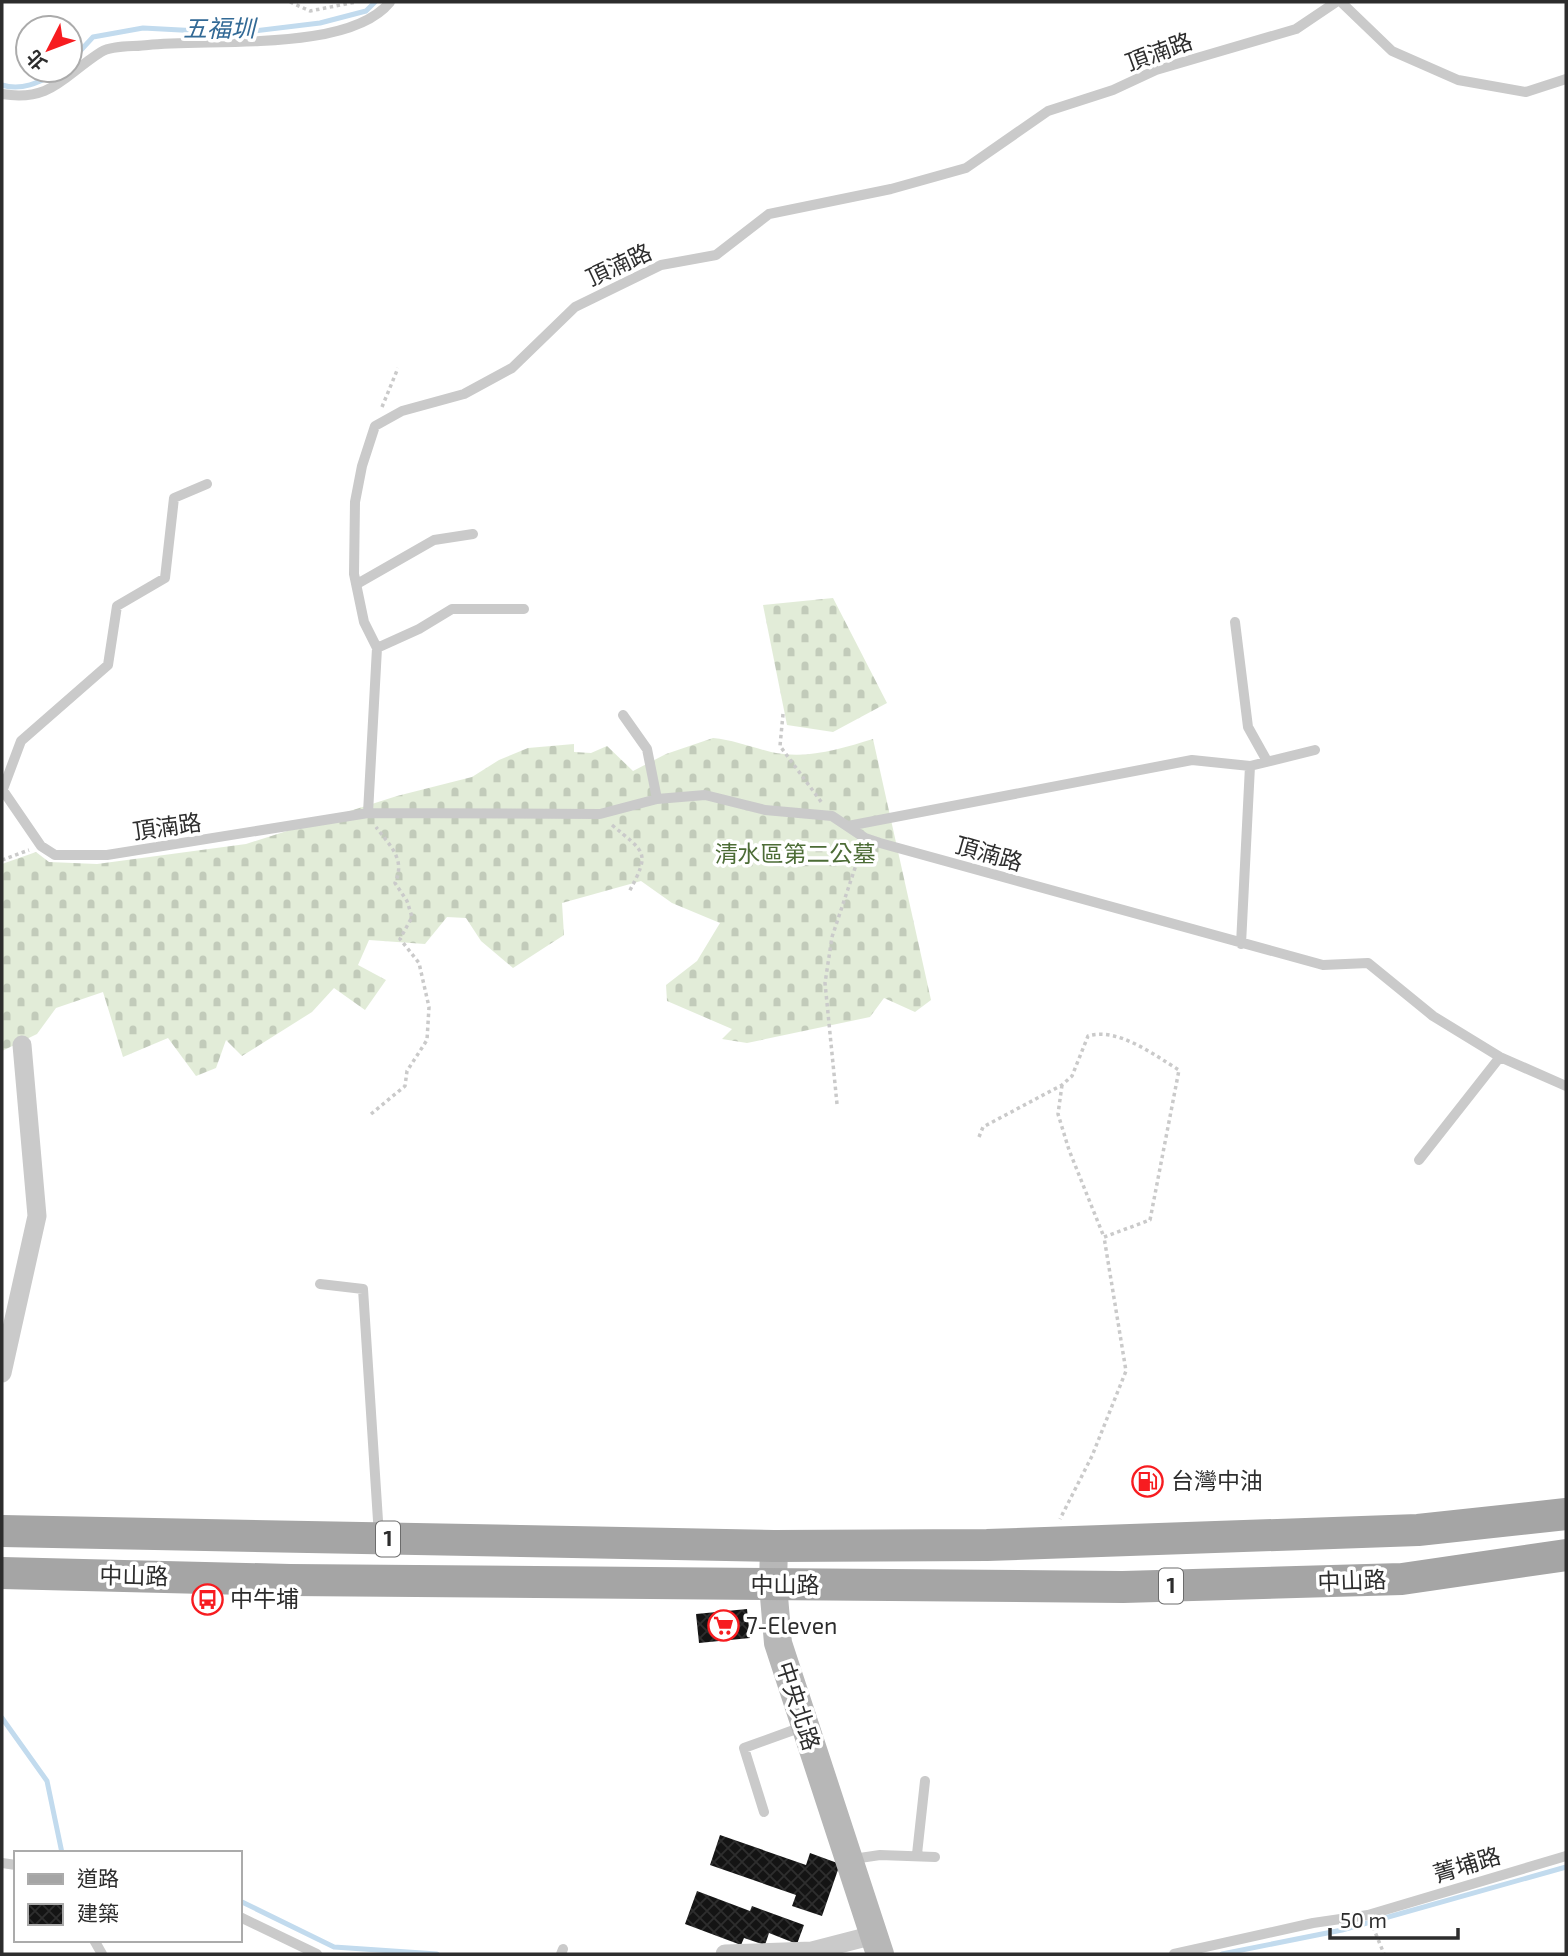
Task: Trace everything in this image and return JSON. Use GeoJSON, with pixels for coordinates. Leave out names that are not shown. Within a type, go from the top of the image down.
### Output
{"type":"FeatureCollection","features":[{"type":"Feature","properties":{"kind":"main road","name":"中山路"},"geometry":{"type":"LineString","coordinates":[[2,1531],[774,1546],[1046,1545],[1418,1530],[1566,1514]]}},
{"type":"Feature","properties":{"kind":"main road","name":"中山路"},"geometry":{"type":"LineString","coordinates":[[2,1573],[773,1585],[1123,1587],[1402,1579],[1566,1555]]}},
{"type":"Feature","properties":{"kind":"street"},"geometry":{"type":"LineString","coordinates":[[2,1373],[37,1216],[22,1045]]}},
{"type":"Feature","properties":{"kind":"street","name":"中央北路"},"geometry":{"type":"LineString","coordinates":[[774,1546],[773,1585],[778,1643],[877,1944]]}},
{"type":"Feature","properties":{"kind":"street"},"geometry":{"type":"LineString","coordinates":[[725,1954],[812,1951],[877,1944]]}},
{"type":"Feature","properties":{"kind":"lane"},"geometry":{"type":"LineString","coordinates":[[2,94],[25,97],[48,91],[70,78],[103,51],[174,42],[296,37],[356,27],[390,2]]}},
{"type":"Feature","properties":{"kind":"lane","name":"頂湳路"},"geometry":{"type":"LineString","coordinates":[[375,426],[402,411],[464,394],[512,368],[575,307],[661,264],[716,255],[769,214],[891,189],[966,168],[1048,111],[1113,90],[1156,70],[1296,29],[1339,2],[1392,51],[1458,80],[1527,92],[1566,79]]}},
{"type":"Feature","properties":{"kind":"lane"},"geometry":{"type":"LineString","coordinates":[[368,813],[377,648],[364,622],[354,574],[355,502],[362,466],[375,426]]}},
{"type":"Feature","properties":{"kind":"lane"},"geometry":{"type":"LineString","coordinates":[[41,846],[2,789],[21,741],[108,665],[117,606],[165,578],[174,498],[206,484]]}},
{"type":"Feature","properties":{"kind":"lane"},"geometry":{"type":"LineString","coordinates":[[357,584],[435,540],[473,534]]}},
{"type":"Feature","properties":{"kind":"lane"},"geometry":{"type":"LineString","coordinates":[[377,648],[419,629],[452,609],[524,609]]}},
{"type":"Feature","properties":{"kind":"lane"},"geometry":{"type":"LineString","coordinates":[[1235,622],[1248,727],[1268,761]]}},
{"type":"Feature","properties":{"kind":"lane"},"geometry":{"type":"LineString","coordinates":[[623,715],[647,749],[657,799]]}},
{"type":"Feature","properties":{"kind":"lane"},"geometry":{"type":"LineString","coordinates":[[848,826],[1192,760],[1250,766],[1315,750]]}},
{"type":"Feature","properties":{"kind":"lane"},"geometry":{"type":"LineString","coordinates":[[1241,944],[1250,766]]}},
{"type":"Feature","properties":{"kind":"lane","name":"頂湳路"},"geometry":{"type":"LineString","coordinates":[[41,846],[55,855],[107,855],[368,813],[600,814],[657,799],[705,795],[765,810],[832,816],[864,838],[1323,965],[1368,963],[1433,1016],[1500,1057],[1566,1086]]}},
{"type":"Feature","properties":{"kind":"lane"},"geometry":{"type":"LineString","coordinates":[[1419,1160],[1500,1057]]}},
{"type":"Feature","properties":{"kind":"lane"},"geometry":{"type":"LineString","coordinates":[[320,1284],[363,1289],[379,1539]]}},
{"type":"Feature","properties":{"kind":"lane"},"geometry":{"type":"LineString","coordinates":[[764,1812],[744,1748],[804,1726]]}},
{"type":"Feature","properties":{"kind":"lane"},"geometry":{"type":"LineString","coordinates":[[916,1854],[925,1781]]}},
{"type":"Feature","properties":{"kind":"lane"},"geometry":{"type":"LineString","coordinates":[[849,1860],[880,1855],[916,1854],[935,1857]]}},
{"type":"Feature","properties":{"kind":"lane","name":"菁埔路"},"geometry":{"type":"LineString","coordinates":[[1174,1954],[1313,1923],[1368,1915],[1566,1856]]}},
{"type":"Feature","properties":{"kind":"lane"},"geometry":{"type":"LineString","coordinates":[[242,1918],[317,1954]]}},
{"type":"Feature","properties":{"kind":"path"},"geometry":{"type":"LineString","coordinates":[[290,2],[310,11],[356,2]]}},
{"type":"Feature","properties":{"kind":"path"},"geometry":{"type":"LineString","coordinates":[[375,426],[398,368]]}},
{"type":"Feature","properties":{"kind":"path"},"geometry":{"type":"LineString","coordinates":[[783,714],[780,746],[832,816]]}},
{"type":"Feature","properties":{"kind":"path"},"geometry":{"type":"LineString","coordinates":[[368,813],[398,855],[401,871],[395,883],[407,901],[412,917],[400,939],[418,963],[429,1007],[427,1040],[407,1071],[405,1086],[371,1114]]}},
{"type":"Feature","properties":{"kind":"path"},"geometry":{"type":"LineString","coordinates":[[600,814],[640,849],[644,865],[629,892]]}},
{"type":"Feature","properties":{"kind":"path"},"geometry":{"type":"LineString","coordinates":[[837,1104],[825,983],[832,937],[864,838]]}},
{"type":"Feature","properties":{"kind":"path"},"geometry":{"type":"LineString","coordinates":[[2,860],[41,846]]}},
{"type":"Feature","properties":{"kind":"path"},"geometry":{"type":"LineString","coordinates":[[979,1137],[983,1127],[1062,1085],[1072,1076],[1088,1036],[1097,1033],[1133,1042],[1179,1070],[1150,1220],[1104,1237]]}},
{"type":"Feature","properties":{"kind":"path"},"geometry":{"type":"LineString","coordinates":[[1046,1545],[1092,1456],[1126,1371],[1104,1237],[1069,1150],[1058,1114],[1062,1085]]}},
{"type":"Feature","properties":{"kind":"path"},"geometry":{"type":"LineString","coordinates":[[1368,1915],[1384,1954]]}},
{"type":"Feature","properties":{"kind":"green space"},"geometry":{"type":"Polygon","coordinates":[[[833,598],[887,703],[833,732],[787,725],[763,605],[833,598]]]}},
{"type":"Feature","properties":{"kind":"green space","name":"清水區第二公墓"},"geometry":{"type":"Polygon","coordinates":[[[713,738],[771,752],[797,755],[835,750],[873,739],[931,1000],[915,1012],[884,998],[870,1017],[747,1043],[722,1039],[732,1029],[667,1001],[666,985],[697,961],[720,923],[672,903],[641,881],[562,903],[564,935],[513,968],[481,941],[466,918],[447,917],[425,944],[369,940],[358,965],[386,980],[365,1010],[334,988],[312,1012],[242,1056],[226,1040],[216,1068],[196,1076],[168,1038],[123,1057],[103,992],[56,1008],[37,1034],[2,1051],[2,864],[36,852],[49,862],[97,864],[246,844],[397,796],[472,777],[499,760],[528,748],[574,744],[574,752],[591,753],[607,746],[633,771],[666,754],[713,738]]]}},
{"type":"Feature","properties":{"kind":"building","name":"7-Eleven"},"geometry":{"type":"Polygon","coordinates":[[[747,1609],[750,1638],[699,1643],[696,1614],[747,1609]]]}},
{"type":"Feature","properties":{"kind":"building"},"geometry":{"type":"Polygon","coordinates":[[[720,1835],[806,1865],[810,1853],[840,1864],[822,1916],[792,1906],[796,1895],[710,1865],[720,1835]]]}},
{"type":"Feature","properties":{"kind":"building"},"geometry":{"type":"Polygon","coordinates":[[[697,1891],[750,1911],[752,1906],[804,1925],[797,1944],[769,1933],[765,1945],[744,1938],[741,1945],[685,1924],[697,1891]]]}},
{"type":"Feature","properties":{"kind":"waterway","name":"五福圳"},"geometry":{"type":"LineString","coordinates":[[84,47],[93,37],[143,28],[237,33],[320,23],[366,11],[375,2]]}},
{"type":"Feature","properties":{"kind":"waterway","name":"五福圳"},"geometry":{"type":"LineString","coordinates":[[2,85],[18,87],[32,84]]}},
{"type":"Feature","properties":{"kind":"waterway"},"geometry":{"type":"LineString","coordinates":[[2,1718],[47,1781],[62,1851]]}},
{"type":"Feature","properties":{"kind":"waterway"},"geometry":{"type":"LineString","coordinates":[[1222,1954],[1342,1930],[1566,1867]]}},
{"type":"Feature","properties":{"kind":"waterway"},"geometry":{"type":"LineString","coordinates":[[242,1902],[334,1947],[437,1954]]}},
{"type":"Feature","properties":{"kind":"place","name":"台灣中油"},"geometry":{"type":"Point","coordinates":[1148,1481]}},
{"type":"Feature","properties":{"kind":"place","name":"中牛埔"},"geometry":{"type":"Point","coordinates":[207,1599]}},
{"type":"Feature","properties":{"kind":"place","name":"7-Eleven"},"geometry":{"type":"Point","coordinates":[723,1626]}}]}
